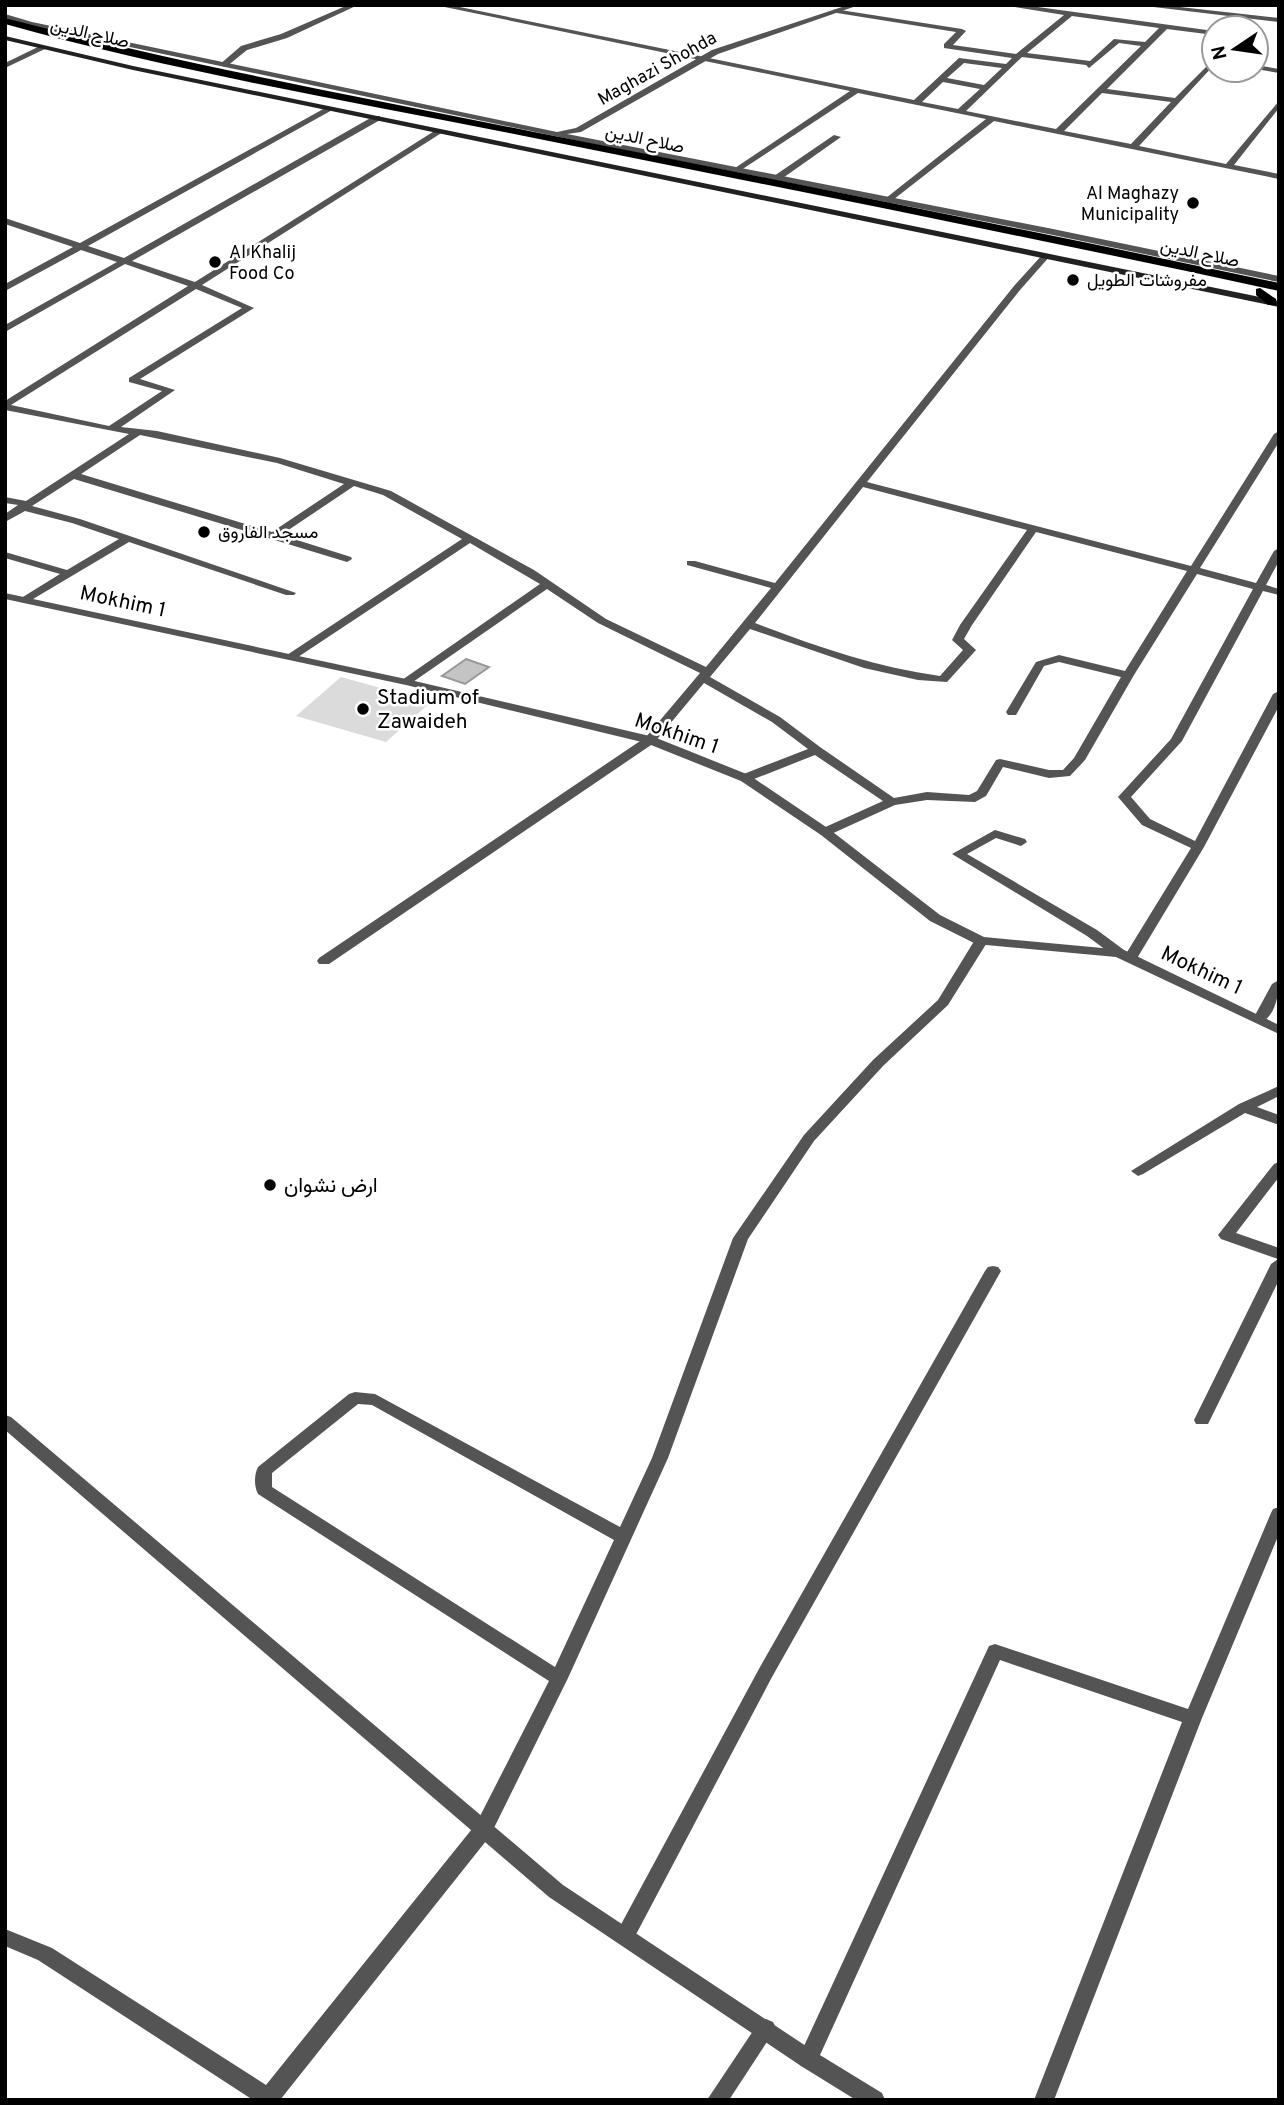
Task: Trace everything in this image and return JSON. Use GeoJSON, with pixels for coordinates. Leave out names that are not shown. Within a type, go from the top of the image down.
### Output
{"type":"FeatureCollection","features":[{"type":"Feature","properties":{"kind":"highway","name":"صلاح الدين"},"geometry":{"type":"LineString","coordinates":[[5,18],[79,41],[779,181],[1279,287]]}},
{"type":"Feature","properties":{"kind":"highway","name":"صلاح الدين"},"geometry":{"type":"LineString","coordinates":[[5,30],[223,80],[766,190],[916,226],[1260,292],[1276,301]]}},
{"type":"Feature","properties":{"kind":"highway"},"geometry":{"type":"LineString","coordinates":[[571,151],[572,147],[586,143]]}},
{"type":"Feature","properties":{"kind":"highway"},"geometry":{"type":"LineString","coordinates":[[766,190],[779,181]]}},
{"type":"Feature","properties":{"kind":"main road"},"geometry":{"type":"LineString","coordinates":[[5,38],[439,132],[916,226],[1046,256],[1276,301]]}},
{"type":"Feature","properties":{"kind":"street"},"geometry":{"type":"LineString","coordinates":[[223,65],[244,48],[284,36],[355,5]]}},
{"type":"Feature","properties":{"kind":"street"},"geometry":{"type":"LineString","coordinates":[[438,5],[1278,176]]}},
{"type":"Feature","properties":{"kind":"street","name":"Maghazi Shohda"},"geometry":{"type":"LineString","coordinates":[[841,12],[856,5]]}},
{"type":"Feature","properties":{"kind":"street","name":"Maghazi Shohda"},"geometry":{"type":"LineString","coordinates":[[586,143],[586,131],[728,47],[868,5]]}},
{"type":"Feature","properties":{"kind":"street"},"geometry":{"type":"LineString","coordinates":[[1005,5],[1057,8],[1070,14],[1200,31]]}},
{"type":"Feature","properties":{"kind":"street"},"geometry":{"type":"LineString","coordinates":[[1140,5],[1279,20]]}},
{"type":"Feature","properties":{"kind":"street"},"geometry":{"type":"LineString","coordinates":[[841,12],[962,31],[947,46],[1091,65],[1117,41],[1147,45]]}},
{"type":"Feature","properties":{"kind":"street"},"geometry":{"type":"LineString","coordinates":[[961,111],[1007,67],[1070,14]]}},
{"type":"Feature","properties":{"kind":"street"},"geometry":{"type":"LineString","coordinates":[[5,18],[586,143],[738,170],[779,181],[889,200],[1279,279]]}},
{"type":"Feature","properties":{"kind":"street"},"geometry":{"type":"LineString","coordinates":[[1058,132],[1165,27]]}},
{"type":"Feature","properties":{"kind":"street"},"geometry":{"type":"LineString","coordinates":[[5,66],[43,48]]}},
{"type":"Feature","properties":{"kind":"street","name":"Maghazi Shohda"},"geometry":{"type":"LineString","coordinates":[[553,134],[578,130],[706,60]]}},
{"type":"Feature","properties":{"kind":"street"},"geometry":{"type":"LineString","coordinates":[[916,102],[962,60],[1007,67]]}},
{"type":"Feature","properties":{"kind":"street"},"geometry":{"type":"LineString","coordinates":[[1132,148],[1200,76]]}},
{"type":"Feature","properties":{"kind":"street"},"geometry":{"type":"LineString","coordinates":[[943,80],[985,87]]}},
{"type":"Feature","properties":{"kind":"street"},"geometry":{"type":"LineString","coordinates":[[738,170],[857,90]]}},
{"type":"Feature","properties":{"kind":"street"},"geometry":{"type":"LineString","coordinates":[[1100,90],[1177,101]]}},
{"type":"Feature","properties":{"kind":"street"},"geometry":{"type":"LineString","coordinates":[[1228,167],[1279,103]]}},
{"type":"Feature","properties":{"kind":"street"},"geometry":{"type":"LineString","coordinates":[[5,288],[331,109]]}},
{"type":"Feature","properties":{"kind":"street"},"geometry":{"type":"LineString","coordinates":[[5,329],[377,118]]}},
{"type":"Feature","properties":{"kind":"street"},"geometry":{"type":"LineString","coordinates":[[889,200],[993,118]]}},
{"type":"Feature","properties":{"kind":"street"},"geometry":{"type":"LineString","coordinates":[[5,406],[439,132]]}},
{"type":"Feature","properties":{"kind":"street"},"geometry":{"type":"LineString","coordinates":[[779,181],[837,137]]}},
{"type":"Feature","properties":{"kind":"street"},"geometry":{"type":"LineString","coordinates":[[5,221],[195,285],[249,308],[132,380],[170,390],[111,429]]}},
{"type":"Feature","properties":{"kind":"street"},"geometry":{"type":"LineString","coordinates":[[324,961],[650,740],[748,624],[1017,288],[1046,256]]}},
{"type":"Feature","properties":{"kind":"street"},"geometry":{"type":"LineString","coordinates":[[5,406],[111,429],[241,452],[387,493],[471,538],[602,621],[705,675],[763,710],[892,802]]}},
{"type":"Feature","properties":{"kind":"street"},"geometry":{"type":"LineString","coordinates":[[5,519],[136,433]]}},
{"type":"Feature","properties":{"kind":"street"},"geometry":{"type":"LineString","coordinates":[[825,832],[892,802],[928,796],[971,799],[982,793],[1000,763],[1049,774],[1066,773],[1079,760],[1128,675],[1279,433]]}},
{"type":"Feature","properties":{"kind":"street"},"geometry":{"type":"LineString","coordinates":[[73,475],[347,559]]}},
{"type":"Feature","properties":{"kind":"street"},"geometry":{"type":"LineString","coordinates":[[272,537],[352,483]]}},
{"type":"Feature","properties":{"kind":"street"},"geometry":{"type":"LineString","coordinates":[[860,484],[1262,585],[1279,592]]}},
{"type":"Feature","properties":{"kind":"street"},"geometry":{"type":"LineString","coordinates":[[5,500],[290,593]]}},
{"type":"Feature","properties":{"kind":"street"},"geometry":{"type":"LineString","coordinates":[[748,624],[826,654],[911,676],[943,680],[970,650],[958,640],[1034,528]]}},
{"type":"Feature","properties":{"kind":"street"},"geometry":{"type":"LineString","coordinates":[[291,657],[471,538]]}},
{"type":"Feature","properties":{"kind":"street"},"geometry":{"type":"LineString","coordinates":[[24,600],[127,539]]}},
{"type":"Feature","properties":{"kind":"street"},"geometry":{"type":"LineString","coordinates":[[1198,847],[1146,822],[1124,797],[1176,741],[1279,551]]}},
{"type":"Feature","properties":{"kind":"street"},"geometry":{"type":"LineString","coordinates":[[5,555],[67,573]]}},
{"type":"Feature","properties":{"kind":"street"},"geometry":{"type":"LineString","coordinates":[[691,563],[778,587]]}},
{"type":"Feature","properties":{"kind":"street"},"geometry":{"type":"LineString","coordinates":[[406,682],[547,584]]}},
{"type":"Feature","properties":{"kind":"street","name":"Mokhim 1"},"geometry":{"type":"LineString","coordinates":[[5,596],[406,682],[650,740],[745,778],[825,832],[935,918],[981,941],[1125,955],[1279,1030]]}},
{"type":"Feature","properties":{"kind":"street"},"geometry":{"type":"LineString","coordinates":[[1012,712],[1040,664],[1059,658],[1128,675]]}},
{"type":"Feature","properties":{"kind":"street"},"geometry":{"type":"LineString","coordinates":[[1021,842],[995,834],[958,854],[1125,955],[1198,847],[1279,694]]}},
{"type":"Feature","properties":{"kind":"street"},"geometry":{"type":"LineString","coordinates":[[745,778],[816,750]]}},
{"type":"Feature","properties":{"kind":"street"},"geometry":{"type":"LineString","coordinates":[[5,1937],[45,1954],[268,2099],[483,1830],[559,1678],[660,1458],[741,1238],[809,1138],[878,1063],[943,1002],[965,971],[981,941]]}},
{"type":"Feature","properties":{"kind":"street"},"geometry":{"type":"LineString","coordinates":[[1260,1019],[1279,984]]}},
{"type":"Feature","properties":{"kind":"street"},"geometry":{"type":"LineString","coordinates":[[1138,1171],[1244,1107],[1279,1090]]}},
{"type":"Feature","properties":{"kind":"street"},"geometry":{"type":"LineString","coordinates":[[1244,1107],[1279,1120]]}},
{"type":"Feature","properties":{"kind":"street"},"geometry":{"type":"LineString","coordinates":[[1279,1167],[1226,1235],[1279,1254]]}},
{"type":"Feature","properties":{"kind":"street"},"geometry":{"type":"LineString","coordinates":[[1202,1420],[1279,1264]]}},
{"type":"Feature","properties":{"kind":"street"},"geometry":{"type":"LineString","coordinates":[[625,1936],[766,1672],[993,1271]]}},
{"type":"Feature","properties":{"kind":"street"},"geometry":{"type":"LineString","coordinates":[[559,1678],[264,1490],[264,1471],[355,1398],[375,1400],[622,1537]]}},
{"type":"Feature","properties":{"kind":"street"},"geometry":{"type":"LineString","coordinates":[[5,1421],[556,1891],[874,2100]]}},
{"type":"Feature","properties":{"kind":"street"},"geometry":{"type":"LineString","coordinates":[[1044,2100],[1193,1718],[1279,1513]]}},
{"type":"Feature","properties":{"kind":"street"},"geometry":{"type":"LineString","coordinates":[[808,2059],[995,1651],[1193,1718]]}},
{"type":"Feature","properties":{"kind":"street"},"geometry":{"type":"LineString","coordinates":[[717,2100],[766,2028]]}},
{"type":"Feature","properties":{"kind":"shaded area","name":"Stadium of Zawaideh"},"geometry":{"type":"Polygon","coordinates":[[[341,677],[431,702],[386,742],[296,716],[341,677]]]}},
{"type":"Feature","properties":{"kind":"building"},"geometry":{"type":"Polygon","coordinates":[[[466,659],[489,667],[465,684],[442,676],[466,659]]]}},
{"type":"Feature","properties":{"kind":"place","name":"Al Maghazy Municipality"},"geometry":{"type":"Point","coordinates":[1193,203]}},
{"type":"Feature","properties":{"kind":"place","name":"Al Khalij Food Co"},"geometry":{"type":"Point","coordinates":[215,262]}},
{"type":"Feature","properties":{"kind":"place","name":"مفروشات الطويل"},"geometry":{"type":"Point","coordinates":[1073,280]}},
{"type":"Feature","properties":{"kind":"place","name":"مسجد الفاروق"},"geometry":{"type":"Point","coordinates":[204,532]}},
{"type":"Feature","properties":{"kind":"place","name":"Stadium of Zawaideh"},"geometry":{"type":"Point","coordinates":[363,709]}},
{"type":"Feature","properties":{"kind":"place","name":"ارض نشوان"},"geometry":{"type":"Point","coordinates":[270,1185]}}]}
